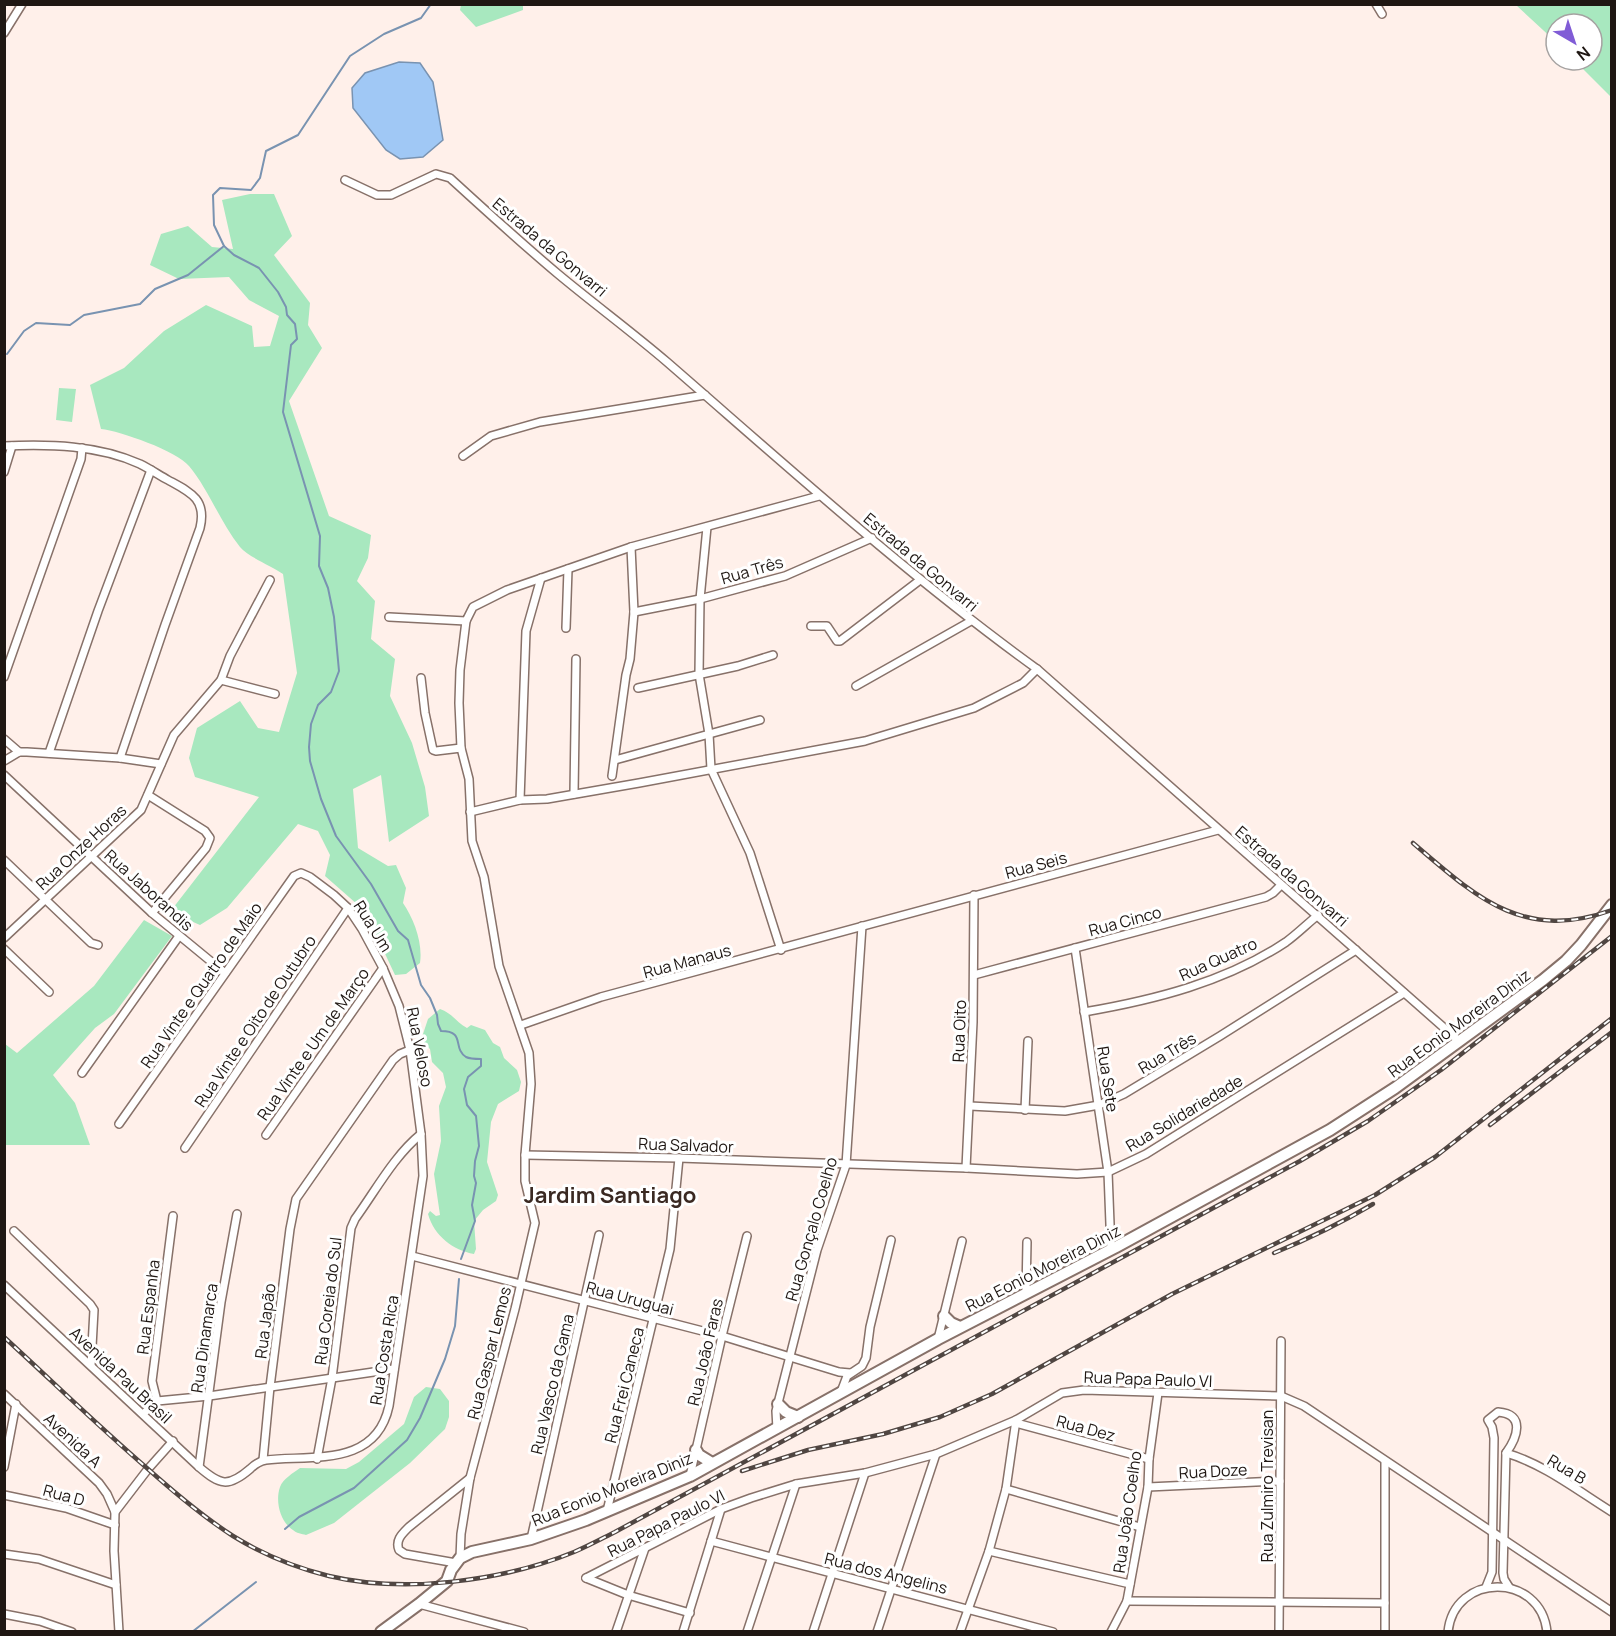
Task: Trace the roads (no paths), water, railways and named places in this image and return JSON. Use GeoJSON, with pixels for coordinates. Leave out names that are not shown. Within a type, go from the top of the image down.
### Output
{"type":"FeatureCollection","features":[{"type":"Feature","properties":{"kind":"main road","name":"Rua Eonio Moreira Diniz"},"geometry":{"type":"LineString","coordinates":[[458,1560],[472,1552],[531,1539],[607,1511],[690,1476],[841,1392],[870,1368],[938,1339],[1111,1250],[1330,1130],[1395,1088],[1543,980],[1566,961],[1611,905]]}},
{"type":"Feature","properties":{"kind":"main road"},"geometry":{"type":"LineString","coordinates":[[944,1316],[960,1328]]}},
{"type":"Feature","properties":{"kind":"main road"},"geometry":{"type":"LineString","coordinates":[[778,1404],[786,1412],[798,1417]]}},
{"type":"Feature","properties":{"kind":"main road"},"geometry":{"type":"LineString","coordinates":[[696,1450],[699,1455],[712,1463]]}},
{"type":"Feature","properties":{"kind":"main road"},"geometry":{"type":"LineString","coordinates":[[381,1632],[447,1581],[458,1560]]}},
{"type":"Feature","properties":{"kind":"street"},"geometry":{"type":"LineString","coordinates":[[4,33],[22,4]]}},
{"type":"Feature","properties":{"kind":"street"},"geometry":{"type":"LineString","coordinates":[[1376,4],[1382,14]]}},
{"type":"Feature","properties":{"kind":"street","name":"Estrada da Gonvarri"},"geometry":{"type":"LineString","coordinates":[[345,180],[377,195],[391,195],[436,174],[450,178],[551,268],[634,334],[763,444],[819,496],[971,621],[1037,669],[1459,1041]]}},
{"type":"Feature","properties":{"kind":"street"},"geometry":{"type":"LineString","coordinates":[[463,456],[491,436],[540,422],[705,395]]}},
{"type":"Feature","properties":{"kind":"street"},"geometry":{"type":"LineString","coordinates":[[4,472],[8,446],[55,445],[82,448],[126,459],[151,470],[188,491],[202,508],[203,517],[120,758]]}},
{"type":"Feature","properties":{"kind":"street"},"geometry":{"type":"LineString","coordinates":[[4,677],[7,661],[81,459],[82,448]]}},
{"type":"Feature","properties":{"kind":"street"},"geometry":{"type":"LineString","coordinates":[[49,753],[98,611],[151,470]]}},
{"type":"Feature","properties":{"kind":"street"},"geometry":{"type":"LineString","coordinates":[[389,617],[466,621],[473,607],[481,602],[542,578],[631,547],[819,496]]}},
{"type":"Feature","properties":{"kind":"street"},"geometry":{"type":"LineString","coordinates":[[707,527],[700,599],[699,674],[710,734],[711,770],[750,853],[781,950]]}},
{"type":"Feature","properties":{"kind":"street","name":"Rua Três"},"geometry":{"type":"LineString","coordinates":[[634,612],[700,599],[785,576],[872,538]]}},
{"type":"Feature","properties":{"kind":"street"},"geometry":{"type":"LineString","coordinates":[[612,776],[630,659],[634,612],[631,547]]}},
{"type":"Feature","properties":{"kind":"street"},"geometry":{"type":"LineString","coordinates":[[566,628],[568,569]]}},
{"type":"Feature","properties":{"kind":"street"},"geometry":{"type":"LineString","coordinates":[[520,800],[526,631],[542,578]]}},
{"type":"Feature","properties":{"kind":"street","name":"Rua Onze Horas"},"geometry":{"type":"LineString","coordinates":[[4,938],[136,815],[148,795],[174,735],[221,680],[230,656],[270,580]]}},
{"type":"Feature","properties":{"kind":"street"},"geometry":{"type":"LineString","coordinates":[[812,626],[827,626],[840,642],[920,580]]}},
{"type":"Feature","properties":{"kind":"street","name":"Rua Gaspar Lemos"},"geometry":{"type":"LineString","coordinates":[[458,1560],[470,1478],[535,1222],[525,1181],[531,1084],[529,1053],[499,966],[484,877],[472,841],[470,779],[461,748],[460,670],[466,621]]}},
{"type":"Feature","properties":{"kind":"street"},"geometry":{"type":"LineString","coordinates":[[856,686],[971,621]]}},
{"type":"Feature","properties":{"kind":"street"},"geometry":{"type":"LineString","coordinates":[[638,688],[773,656]]}},
{"type":"Feature","properties":{"kind":"street"},"geometry":{"type":"LineString","coordinates":[[574,794],[576,659]]}},
{"type":"Feature","properties":{"kind":"street"},"geometry":{"type":"LineString","coordinates":[[470,812],[520,800],[574,794],[865,741],[974,708],[1023,683],[1037,669]]}},
{"type":"Feature","properties":{"kind":"street"},"geometry":{"type":"LineString","coordinates":[[421,678],[433,750],[436,752],[461,748]]}},
{"type":"Feature","properties":{"kind":"street"},"geometry":{"type":"LineString","coordinates":[[221,680],[275,694]]}},
{"type":"Feature","properties":{"kind":"street"},"geometry":{"type":"LineString","coordinates":[[615,760],[760,720]]}},
{"type":"Feature","properties":{"kind":"street"},"geometry":{"type":"LineString","coordinates":[[4,740],[19,752]]}},
{"type":"Feature","properties":{"kind":"street"},"geometry":{"type":"LineString","coordinates":[[4,761],[19,752],[120,758],[161,764]]}},
{"type":"Feature","properties":{"kind":"street","name":"Rua Jaborandis"},"geometry":{"type":"LineString","coordinates":[[4,775],[152,913],[225,973]]}},
{"type":"Feature","properties":{"kind":"street"},"geometry":{"type":"LineString","coordinates":[[148,795],[205,831],[210,838],[206,848],[152,913]]}},
{"type":"Feature","properties":{"kind":"street","name":"Rua Seis"},"geometry":{"type":"LineString","coordinates":[[861,926],[1218,830]]}},
{"type":"Feature","properties":{"kind":"street"},"geometry":{"type":"LineString","coordinates":[[4,860],[91,943],[98,945]]}},
{"type":"Feature","properties":{"kind":"street","name":"Rua Vinte e Quatro de Maio"},"geometry":{"type":"LineString","coordinates":[[119,1124],[294,876],[301,873],[310,877]]}},
{"type":"Feature","properties":{"kind":"street","name":"Rua Um"},"geometry":{"type":"LineString","coordinates":[[310,877],[348,908],[383,968]]}},
{"type":"Feature","properties":{"kind":"street","name":"Rua Cinco"},"geometry":{"type":"LineString","coordinates":[[974,975],[1266,897],[1281,885]]}},
{"type":"Feature","properties":{"kind":"street","name":"Rua Oito"},"geometry":{"type":"LineString","coordinates":[[966,1168],[974,975],[974,895]]}},
{"type":"Feature","properties":{"kind":"street","name":"Rua Vinte e Oito de Outubro"},"geometry":{"type":"LineString","coordinates":[[185,1148],[348,908]]}},
{"type":"Feature","properties":{"kind":"street","name":"Rua Quatro"},"geometry":{"type":"LineString","coordinates":[[1084,1012],[1200,984],[1236,969],[1286,942],[1318,915]]}},
{"type":"Feature","properties":{"kind":"street","name":"Rua Manaus"},"geometry":{"type":"LineString","coordinates":[[521,1025],[601,997],[781,950],[861,926]]}},
{"type":"Feature","properties":{"kind":"street","name":"Rua Gonçalo Coelho"},"geometry":{"type":"LineString","coordinates":[[777,1429],[778,1404],[789,1355],[826,1220],[846,1165],[861,926]]}},
{"type":"Feature","properties":{"kind":"street"},"geometry":{"type":"LineString","coordinates":[[81,1073],[179,936]]}},
{"type":"Feature","properties":{"kind":"street","name":"Rua Sete"},"geometry":{"type":"LineString","coordinates":[[1075,948],[1100,1105],[1108,1172],[1111,1250]]}},
{"type":"Feature","properties":{"kind":"street"},"geometry":{"type":"LineString","coordinates":[[4,949],[49,992]]}},
{"type":"Feature","properties":{"kind":"street","name":"Rua Três"},"geometry":{"type":"LineString","coordinates":[[970,1106],[1065,1111],[1100,1105],[1124,1094],[1220,1036],[1356,950]]}},
{"type":"Feature","properties":{"kind":"street","name":"Rua Veloso"},"geometry":{"type":"LineString","coordinates":[[383,968],[399,1006],[410,1050],[421,1134]]}},
{"type":"Feature","properties":{"kind":"street","name":"Rua Vinte e Um de Março"},"geometry":{"type":"LineString","coordinates":[[266,1135],[383,968]]}},
{"type":"Feature","properties":{"kind":"street","name":"Rua Solidariedade"},"geometry":{"type":"LineString","coordinates":[[846,1165],[1077,1174],[1108,1172],[1146,1154],[1404,993]]}},
{"type":"Feature","properties":{"kind":"street"},"geometry":{"type":"LineString","coordinates":[[1025,1110],[1028,1041]]}},
{"type":"Feature","properties":{"kind":"street","name":"Rua Japão"},"geometry":{"type":"LineString","coordinates":[[263,1460],[293,1208],[302,1188],[393,1060],[410,1050]]}},
{"type":"Feature","properties":{"kind":"street","name":"Rua Costa Rica"},"geometry":{"type":"LineString","coordinates":[[263,1460],[317,1459],[358,1448],[377,1435],[384,1425],[423,1176],[421,1134]]}},
{"type":"Feature","properties":{"kind":"street","name":"Rua Coreia do Sul"},"geometry":{"type":"LineString","coordinates":[[317,1459],[332,1377],[351,1228],[355,1218],[405,1148],[421,1134]]}},
{"type":"Feature","properties":{"kind":"street","name":"Rua Salvador"},"geometry":{"type":"LineString","coordinates":[[525,1155],[846,1165]]}},
{"type":"Feature","properties":{"kind":"street","name":"Rua Frei Caneca"},"geometry":{"type":"LineString","coordinates":[[607,1511],[669,1249],[679,1158]]}},
{"type":"Feature","properties":{"kind":"street","name":"Rua Dinamarca"},"geometry":{"type":"LineString","coordinates":[[199,1467],[221,1302],[237,1214]]}},
{"type":"Feature","properties":{"kind":"street","name":"Rua Espanha"},"geometry":{"type":"LineString","coordinates":[[157,1401],[152,1381],[172,1216]]}},
{"type":"Feature","properties":{"kind":"street"},"geometry":{"type":"LineString","coordinates":[[14,1231],[94,1310],[91,1365]]}},
{"type":"Feature","properties":{"kind":"street","name":"Rua Vasco da Gama"},"geometry":{"type":"LineString","coordinates":[[531,1539],[599,1235]]}},
{"type":"Feature","properties":{"kind":"street","name":"Rua João Faras"},"geometry":{"type":"LineString","coordinates":[[690,1476],[747,1236]]}},
{"type":"Feature","properties":{"kind":"street"},"geometry":{"type":"LineString","coordinates":[[841,1392],[848,1375],[870,1368],[866,1358],[870,1327],[891,1240]]}},
{"type":"Feature","properties":{"kind":"street"},"geometry":{"type":"LineString","coordinates":[[938,1339],[962,1241]]}},
{"type":"Feature","properties":{"kind":"street"},"geometry":{"type":"LineString","coordinates":[[1026,1293],[1027,1242]]}},
{"type":"Feature","properties":{"kind":"street","name":"Rua Uruguai"},"geometry":{"type":"LineString","coordinates":[[412,1256],[722,1335],[848,1375]]}},
{"type":"Feature","properties":{"kind":"street","name":"Avenida Pau Brasil"},"geometry":{"type":"LineString","coordinates":[[4,1285],[199,1467],[221,1482],[233,1482],[263,1460]]}},
{"type":"Feature","properties":{"kind":"street","name":"Rua Zulmiro Trevisan"},"geometry":{"type":"LineString","coordinates":[[1279,1632],[1281,1341]]}},
{"type":"Feature","properties":{"kind":"street"},"geometry":{"type":"LineString","coordinates":[[143,1414],[157,1401],[209,1396],[394,1369]]}},
{"type":"Feature","properties":{"kind":"street","name":"Rua Papa Paulo VI"},"geometry":{"type":"LineString","coordinates":[[628,1595],[586,1578],[721,1509],[796,1484],[865,1473],[936,1454],[1016,1422],[1062,1394],[1076,1390],[1281,1396],[1304,1406],[1611,1612]]}},
{"type":"Feature","properties":{"kind":"street","name":"Rua João Coelho"},"geometry":{"type":"LineString","coordinates":[[1111,1632],[1127,1601],[1148,1487],[1149,1459],[1158,1393]]}},
{"type":"Feature","properties":{"kind":"street","name":"Avenida A"},"geometry":{"type":"LineString","coordinates":[[4,1394],[99,1482],[115,1512]]}},
{"type":"Feature","properties":{"kind":"street"},"geometry":{"type":"LineString","coordinates":[[4,1467],[16,1404]]}},
{"type":"Feature","properties":{"kind":"street"},"geometry":{"type":"LineString","coordinates":[[1486,1587],[1492,1572],[1494,1438],[1488,1420],[1498,1412],[1507,1413],[1516,1424],[1514,1442],[1506,1453],[1503,1573],[1509,1587]]}},
{"type":"Feature","properties":{"kind":"street"},"geometry":{"type":"LineString","coordinates":[[960,1632],[989,1551],[1006,1489],[1016,1422]]}},
{"type":"Feature","properties":{"kind":"street","name":"Rua Dez"},"geometry":{"type":"LineString","coordinates":[[1016,1422],[1149,1459]]}},
{"type":"Feature","properties":{"kind":"street"},"geometry":{"type":"LineString","coordinates":[[118,1632],[115,1512],[142,1476],[173,1441]]}},
{"type":"Feature","properties":{"kind":"street","name":"Rua B"},"geometry":{"type":"LineString","coordinates":[[1506,1453],[1520,1457],[1560,1479],[1611,1512]]}},
{"type":"Feature","properties":{"kind":"street"},"geometry":{"type":"LineString","coordinates":[[878,1632],[936,1454]]}},
{"type":"Feature","properties":{"kind":"street"},"geometry":{"type":"LineString","coordinates":[[1384,1632],[1385,1462]]}},
{"type":"Feature","properties":{"kind":"street"},"geometry":{"type":"LineString","coordinates":[[813,1632],[865,1473]]}},
{"type":"Feature","properties":{"kind":"street"},"geometry":{"type":"LineString","coordinates":[[458,1560],[405,1554],[399,1550],[397,1542],[402,1533],[470,1478]]}},
{"type":"Feature","properties":{"kind":"street","name":"Rua Doze"},"geometry":{"type":"LineString","coordinates":[[1148,1487],[1280,1481]]}},
{"type":"Feature","properties":{"kind":"street"},"geometry":{"type":"LineString","coordinates":[[747,1632],[796,1484]]}},
{"type":"Feature","properties":{"kind":"street"},"geometry":{"type":"LineString","coordinates":[[1006,1489],[1140,1527]]}},
{"type":"Feature","properties":{"kind":"street","name":"Rua D"},"geometry":{"type":"LineString","coordinates":[[4,1495],[66,1508],[115,1525]]}},
{"type":"Feature","properties":{"kind":"street"},"geometry":{"type":"LineString","coordinates":[[683,1632],[721,1509]]}},
{"type":"Feature","properties":{"kind":"street","name":"Rua dos Angelins"},"geometry":{"type":"LineString","coordinates":[[711,1541],[1053,1632]]}},
{"type":"Feature","properties":{"kind":"street"},"geometry":{"type":"LineString","coordinates":[[616,1632],[645,1548]]}},
{"type":"Feature","properties":{"kind":"street"},"geometry":{"type":"LineString","coordinates":[[989,1551],[1130,1584]]}},
{"type":"Feature","properties":{"kind":"street"},"geometry":{"type":"LineString","coordinates":[[4,1554],[39,1559],[116,1585]]}},
{"type":"Feature","properties":{"kind":"street"},"geometry":{"type":"LineString","coordinates":[[1448,1632],[1454,1612],[1462,1601],[1486,1587],[1509,1587],[1533,1600],[1541,1611],[1547,1632]]}},
{"type":"Feature","properties":{"kind":"street"},"geometry":{"type":"LineString","coordinates":[[628,1595],[690,1613]]}},
{"type":"Feature","properties":{"kind":"street"},"geometry":{"type":"LineString","coordinates":[[1127,1601],[1279,1604],[1385,1603]]}},
{"type":"Feature","properties":{"kind":"street"},"geometry":{"type":"LineString","coordinates":[[419,1604],[524,1632]]}},
{"type":"Feature","properties":{"kind":"street"},"geometry":{"type":"LineString","coordinates":[[4,1614],[40,1621],[72,1632]]}},
{"type":"Feature","properties":{"kind":"water"},"geometry":{"type":"Polygon","coordinates":[[[399,62],[420,63],[433,82],[443,140],[423,157],[400,159],[386,150],[353,108],[352,88],[365,73],[399,62]]]}},
{"type":"Feature","properties":{"kind":"waterway"},"geometry":{"type":"LineString","coordinates":[[7,354],[24,331],[36,323],[70,325],[84,315],[140,304],[155,289],[188,275],[224,246],[214,225],[213,195],[220,188],[251,190],[260,178],[266,151],[298,135],[350,56],[384,34],[421,18],[431,4]]}},
{"type":"Feature","properties":{"kind":"waterway"},"geometry":{"type":"LineString","coordinates":[[224,246],[234,255],[259,268],[278,292],[286,307],[287,315],[295,324],[297,339],[291,345],[283,412],[320,536],[319,566],[328,588],[334,617],[339,671],[331,692],[318,705],[311,724],[310,761],[321,799],[336,836],[371,884],[398,931],[408,940],[421,985],[430,998],[441,1031],[449,1032],[456,1037],[466,1057],[481,1059],[481,1066],[468,1077],[464,1089],[467,1105],[476,1116],[479,1146],[475,1161],[476,1183],[472,1205],[475,1221],[461,1259]]}},
{"type":"Feature","properties":{"kind":"waterway"},"geometry":{"type":"LineString","coordinates":[[285,1529],[299,1517],[354,1488],[407,1440],[420,1418],[445,1359],[455,1326],[459,1279]]}},
{"type":"Feature","properties":{"kind":"waterway"},"geometry":{"type":"LineString","coordinates":[[192,1632],[256,1582]]}},
{"type":"Feature","properties":{"kind":"railway"},"geometry":{"type":"LineString","coordinates":[[1413,843],[1458,881],[1503,909],[1527,917],[1552,921],[1580,919],[1612,910]]}},
{"type":"Feature","properties":{"kind":"railway"},"geometry":{"type":"LineString","coordinates":[[4,1337],[112,1437],[210,1520],[244,1543],[292,1565],[329,1576],[389,1584],[453,1582],[516,1571],[574,1552],[615,1532],[1300,1161],[1368,1121],[1441,1070],[1612,936]]}},
{"type":"Feature","properties":{"kind":"railway"},"geometry":{"type":"LineString","coordinates":[[742,1471],[808,1450],[883,1434],[940,1417],[992,1394],[1172,1294],[1375,1195],[1435,1157],[1612,1018]]}},
{"type":"Feature","properties":{"kind":"railway"},"geometry":{"type":"LineString","coordinates":[[1490,1125],[1612,1032]]}},
{"type":"Feature","properties":{"kind":"railway"},"geometry":{"type":"LineString","coordinates":[[1274,1253],[1349,1218],[1373,1204]]}},
{"type":"Feature","properties":{"kind":"district","name":"Jardim Santiago"},"geometry":{"type":"Point","coordinates":[610,1195]}}]}
